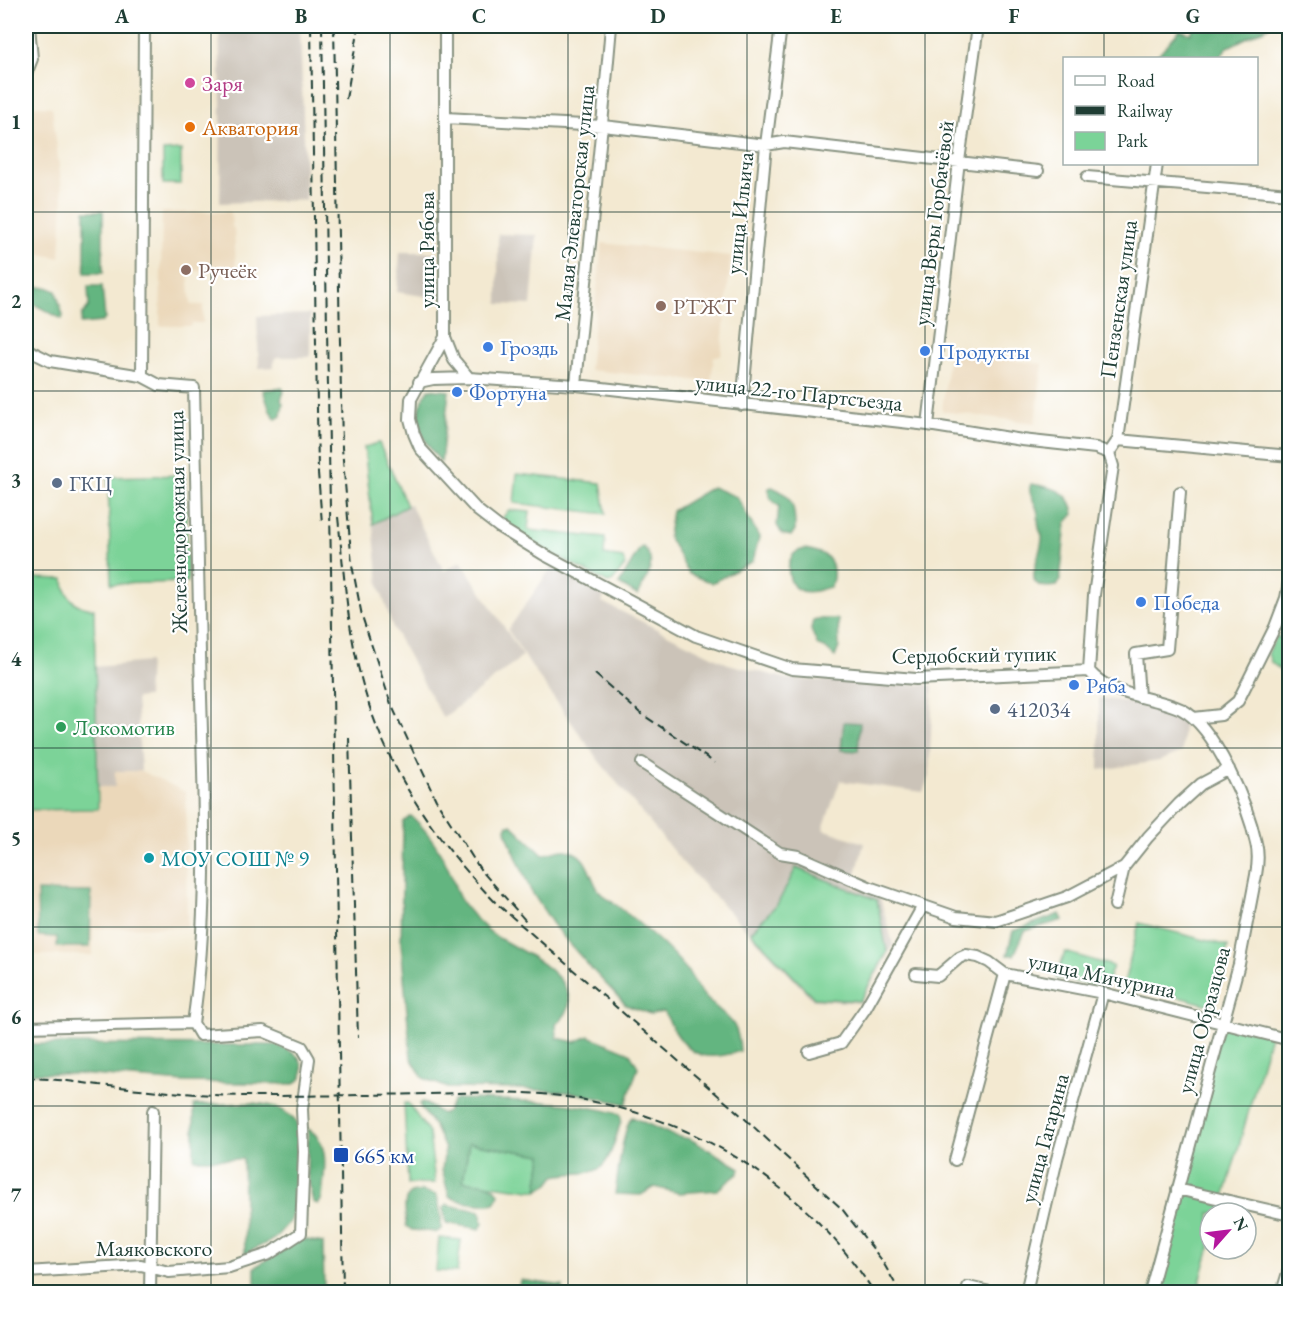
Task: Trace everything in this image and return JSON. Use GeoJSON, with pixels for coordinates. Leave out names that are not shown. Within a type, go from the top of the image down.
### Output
{"type":"FeatureCollection","features":[{"type":"Feature","properties":{"kind":"street"},"geometry":{"type":"LineString","coordinates":[[26,74],[32,59],[29,26]]}},
{"type":"Feature","properties":{"kind":"street"},"geometry":{"type":"LineString","coordinates":[[26,349],[50,361],[142,376],[144,26]]}},
{"type":"Feature","properties":{"kind":"street","name":"улица Рябова"},"geometry":{"type":"LineString","coordinates":[[430,461],[420,448],[410,419],[411,399],[445,337],[445,26]]}},
{"type":"Feature","properties":{"kind":"street","name":"Малая Элеваторская улица"},"geometry":{"type":"LineString","coordinates":[[576,385],[611,26]]}},
{"type":"Feature","properties":{"kind":"street","name":"улица Ильича"},"geometry":{"type":"LineString","coordinates":[[742,405],[766,145],[781,26]]}},
{"type":"Feature","properties":{"kind":"street","name":"улица Веры Горбачёвой"},"geometry":{"type":"LineString","coordinates":[[928,425],[959,161],[978,26]]}},
{"type":"Feature","properties":{"kind":"street"},"geometry":{"type":"LineString","coordinates":[[445,117],[603,126],[766,145],[784,142],[1038,171]]}},
{"type":"Feature","properties":{"kind":"street","name":"Пензенская улица"},"geometry":{"type":"LineString","coordinates":[[1118,440],[1157,165]]}},
{"type":"Feature","properties":{"kind":"street"},"geometry":{"type":"LineString","coordinates":[[1087,177],[1290,194]]}},
{"type":"Feature","properties":{"kind":"street"},"geometry":{"type":"LineString","coordinates":[[445,337],[454,360],[469,378]]}},
{"type":"Feature","properties":{"kind":"street","name":"Железнодорожная улица"},"geometry":{"type":"LineString","coordinates":[[142,376],[159,385],[194,388],[204,819],[200,959],[194,1023]]}},
{"type":"Feature","properties":{"kind":"street","name":"улица 22-го Партсъезда"},"geometry":{"type":"LineString","coordinates":[[419,382],[469,378],[576,385],[928,425],[1022,440],[1096,448],[1109,453]]}},
{"type":"Feature","properties":{"kind":"street"},"geometry":{"type":"LineString","coordinates":[[1089,670],[1094,595],[1113,466],[1109,453],[1118,440],[1290,456]]}},
{"type":"Feature","properties":{"kind":"street","name":"Сердобский тупик"},"geometry":{"type":"LineString","coordinates":[[430,461],[477,510],[499,527],[543,554],[696,636],[792,669],[916,679],[1089,670],[1097,680],[1108,687],[1180,709],[1194,718],[1215,742],[1223,758]]}},
{"type":"Feature","properties":{"kind":"street"},"geometry":{"type":"LineString","coordinates":[[1139,697],[1136,654],[1167,649],[1180,492]]}},
{"type":"Feature","properties":{"kind":"street"},"geometry":{"type":"LineString","coordinates":[[1194,718],[1221,715],[1238,701],[1275,627],[1286,598],[1290,577]]}},
{"type":"Feature","properties":{"kind":"street","name":"улица Образцова"},"geometry":{"type":"LineString","coordinates":[[1150,1293],[1239,964],[1258,861],[1257,844],[1248,816],[1223,758]]}},
{"type":"Feature","properties":{"kind":"street"},"geometry":{"type":"LineString","coordinates":[[642,763],[780,854],[798,856],[869,887],[956,917],[996,921],[1067,897],[1124,867],[1179,804],[1201,784],[1228,769]]}},
{"type":"Feature","properties":{"kind":"street"},"geometry":{"type":"LineString","coordinates":[[1115,905],[1124,867]]}},
{"type":"Feature","properties":{"kind":"street"},"geometry":{"type":"LineString","coordinates":[[809,1052],[841,1043],[866,1009],[923,906]]}},
{"type":"Feature","properties":{"kind":"street","name":"улица Мичурина"},"geometry":{"type":"LineString","coordinates":[[916,974],[938,976],[959,958],[978,957],[1005,974],[1103,993],[1290,1040]]}},
{"type":"Feature","properties":{"kind":"street"},"geometry":{"type":"LineString","coordinates":[[955,1160],[1005,974]]}},
{"type":"Feature","properties":{"kind":"street","name":"улица Гагарина"},"geometry":{"type":"LineString","coordinates":[[1026,1293],[1057,1159],[1103,993]]}},
{"type":"Feature","properties":{"kind":"street"},"geometry":{"type":"LineString","coordinates":[[26,1027],[194,1023]]}},
{"type":"Feature","properties":{"kind":"street","name":"Маяковского"},"geometry":{"type":"LineString","coordinates":[[26,1272],[141,1265],[169,1272],[229,1267],[269,1254],[302,1233],[304,1152],[302,1109],[309,1059],[303,1047],[262,1031],[200,1035],[194,1023]]}},
{"type":"Feature","properties":{"kind":"street"},"geometry":{"type":"LineString","coordinates":[[150,1293],[153,1111]]}},
{"type":"Feature","properties":{"kind":"street"},"geometry":{"type":"LineString","coordinates":[[1177,1189],[1290,1215]]}},
{"type":"Feature","properties":{"kind":"street"},"geometry":{"type":"LineString","coordinates":[[1282,1293],[1290,1266]]}},
{"type":"Feature","properties":{"kind":"street"},"geometry":{"type":"LineString","coordinates":[[968,1287],[990,1293]]}},
{"type":"Feature","properties":{"kind":"shaded area"},"geometry":{"type":"Polygon","coordinates":[[[219,26],[300,26],[306,200],[220,203],[219,26]]]}},
{"type":"Feature","properties":{"kind":"shaded area"},"geometry":{"type":"Polygon","coordinates":[[[26,105],[52,107],[63,200],[60,258],[26,251],[26,105]]]}},
{"type":"Feature","properties":{"kind":"shaded area","name":"Ручеёк"},"geometry":{"type":"Polygon","coordinates":[[[162,212],[231,212],[236,269],[188,271],[191,305],[203,305],[203,323],[192,323],[192,326],[160,326],[162,212]]]}},
{"type":"Feature","properties":{"kind":"shaded area"},"geometry":{"type":"Polygon","coordinates":[[[498,234],[537,235],[531,305],[498,304],[498,234]]]}},
{"type":"Feature","properties":{"kind":"shaded area","name":"РТЖТ"},"geometry":{"type":"Polygon","coordinates":[[[602,243],[731,256],[721,356],[714,356],[711,382],[589,370],[602,243]]]}},
{"type":"Feature","properties":{"kind":"shaded area"},"geometry":{"type":"Polygon","coordinates":[[[400,252],[438,252],[437,298],[397,292],[400,252]]]}},
{"type":"Feature","properties":{"kind":"shaded area"},"geometry":{"type":"Polygon","coordinates":[[[310,314],[310,357],[276,357],[273,367],[259,368],[257,316],[310,314]]]}},
{"type":"Feature","properties":{"kind":"shaded area"},"geometry":{"type":"Polygon","coordinates":[[[949,352],[1043,364],[1035,423],[942,411],[949,352]]]}},
{"type":"Feature","properties":{"kind":"shaded area"},"geometry":{"type":"Polygon","coordinates":[[[410,504],[444,571],[461,561],[523,656],[443,718],[393,628],[379,585],[373,524],[410,504]]]}},
{"type":"Feature","properties":{"kind":"shaded area"},"geometry":{"type":"Polygon","coordinates":[[[553,565],[605,594],[602,602],[728,664],[788,679],[933,685],[929,776],[923,792],[840,781],[823,829],[864,843],[853,886],[880,897],[893,945],[861,1003],[813,1000],[683,863],[599,761],[529,663],[508,630],[553,565]]]}},
{"type":"Feature","properties":{"kind":"shaded area"},"geometry":{"type":"Polygon","coordinates":[[[149,662],[147,697],[136,698],[141,771],[115,771],[115,787],[98,787],[95,667],[149,662]]]}},
{"type":"Feature","properties":{"kind":"shaded area"},"geometry":{"type":"Polygon","coordinates":[[[1099,698],[1162,706],[1184,721],[1182,752],[1159,761],[1099,770],[1099,698]]]}},
{"type":"Feature","properties":{"kind":"shaded area"},"geometry":{"type":"Polygon","coordinates":[[[114,771],[141,771],[186,792],[187,927],[93,928],[93,955],[26,955],[26,810],[98,809],[98,787],[115,786],[114,771]]]}},
{"type":"Feature","properties":{"kind":"green space"},"geometry":{"type":"Polygon","coordinates":[[[1194,26],[1270,26],[1226,48],[1221,57],[1156,57],[1180,30],[1191,34],[1194,26]]]}},
{"type":"Feature","properties":{"kind":"green space"},"geometry":{"type":"Polygon","coordinates":[[[181,150],[181,184],[163,184],[163,151],[181,150]]]}},
{"type":"Feature","properties":{"kind":"green space"},"geometry":{"type":"Polygon","coordinates":[[[85,211],[103,211],[103,273],[85,273],[85,211]]]}},
{"type":"Feature","properties":{"kind":"green space"},"geometry":{"type":"Polygon","coordinates":[[[26,286],[49,288],[56,291],[62,319],[26,300],[26,286]]]}},
{"type":"Feature","properties":{"kind":"green space"},"geometry":{"type":"Polygon","coordinates":[[[88,286],[102,286],[105,319],[102,322],[81,324],[82,315],[89,306],[88,286]]]}},
{"type":"Feature","properties":{"kind":"green space"},"geometry":{"type":"Polygon","coordinates":[[[282,388],[284,391],[281,400],[283,404],[281,416],[276,419],[270,411],[263,390],[282,388]]]}},
{"type":"Feature","properties":{"kind":"green space"},"geometry":{"type":"Polygon","coordinates":[[[429,389],[449,391],[441,462],[428,445],[420,427],[420,408],[429,389]]]}},
{"type":"Feature","properties":{"kind":"green space"},"geometry":{"type":"Polygon","coordinates":[[[379,443],[407,506],[373,524],[364,447],[379,443]]]}},
{"type":"Feature","properties":{"kind":"green space"},"geometry":{"type":"Polygon","coordinates":[[[517,474],[601,483],[606,514],[514,503],[517,474]]]}},
{"type":"Feature","properties":{"kind":"green space"},"geometry":{"type":"Polygon","coordinates":[[[185,475],[188,582],[111,584],[108,477],[185,475]]]}},
{"type":"Feature","properties":{"kind":"green space"},"geometry":{"type":"Polygon","coordinates":[[[1031,484],[1059,491],[1072,506],[1074,514],[1066,523],[1060,581],[1057,586],[1044,587],[1037,584],[1034,578],[1042,536],[1037,510],[1030,491],[1031,484]]]}},
{"type":"Feature","properties":{"kind":"green space"},"geometry":{"type":"Polygon","coordinates":[[[712,487],[737,497],[759,537],[753,561],[712,583],[689,574],[668,536],[672,511],[712,487]]]}},
{"type":"Feature","properties":{"kind":"green space"},"geometry":{"type":"Polygon","coordinates":[[[772,487],[785,494],[794,509],[795,530],[791,536],[782,534],[777,525],[779,506],[769,497],[769,488],[772,487]]]}},
{"type":"Feature","properties":{"kind":"green space"},"geometry":{"type":"Polygon","coordinates":[[[509,510],[530,512],[528,530],[605,538],[604,555],[623,558],[625,565],[613,581],[608,583],[501,524],[509,510]]]}},
{"type":"Feature","properties":{"kind":"green space"},"geometry":{"type":"Polygon","coordinates":[[[643,547],[648,553],[651,565],[647,578],[637,595],[619,584],[640,548],[643,547]]]}},
{"type":"Feature","properties":{"kind":"green space"},"geometry":{"type":"Polygon","coordinates":[[[805,549],[822,554],[830,561],[833,579],[830,587],[809,592],[794,586],[789,576],[789,565],[795,553],[805,549]]]}},
{"type":"Feature","properties":{"kind":"green space","name":"Локомотив"},"geometry":{"type":"Polygon","coordinates":[[[26,578],[64,579],[66,591],[72,600],[77,604],[94,609],[98,809],[26,810],[26,578]]]}},
{"type":"Feature","properties":{"kind":"green space"},"geometry":{"type":"Polygon","coordinates":[[[838,619],[839,647],[835,657],[825,648],[818,646],[811,630],[813,620],[838,619]]]}},
{"type":"Feature","properties":{"kind":"green space"},"geometry":{"type":"Polygon","coordinates":[[[1276,636],[1289,643],[1289,684],[1271,662],[1268,654],[1276,636]]]}},
{"type":"Feature","properties":{"kind":"green space"},"geometry":{"type":"Polygon","coordinates":[[[844,722],[860,723],[858,751],[841,750],[844,722]]]}},
{"type":"Feature","properties":{"kind":"green space"},"geometry":{"type":"Polygon","coordinates":[[[411,816],[437,846],[458,896],[473,915],[493,935],[545,965],[566,989],[569,1004],[564,1017],[556,1024],[557,1038],[575,1042],[589,1036],[630,1053],[638,1067],[626,1104],[571,1092],[448,1088],[423,1078],[411,1058],[401,943],[403,822],[411,816]]]}},
{"type":"Feature","properties":{"kind":"green space"},"geometry":{"type":"Polygon","coordinates":[[[508,825],[512,825],[543,855],[566,850],[582,858],[603,895],[669,950],[686,969],[704,996],[730,1020],[737,1032],[740,1051],[719,1056],[702,1055],[681,1040],[664,1012],[650,1014],[626,1005],[555,927],[531,891],[507,835],[508,825]]]}},
{"type":"Feature","properties":{"kind":"green space"},"geometry":{"type":"Polygon","coordinates":[[[796,868],[877,900],[887,952],[860,1001],[814,998],[751,932],[778,903],[796,868]]]}},
{"type":"Feature","properties":{"kind":"green space"},"geometry":{"type":"Polygon","coordinates":[[[37,891],[91,892],[90,947],[57,947],[57,937],[38,936],[37,891]]]}},
{"type":"Feature","properties":{"kind":"green space"},"geometry":{"type":"Polygon","coordinates":[[[1060,914],[1063,920],[1025,931],[1014,955],[1007,955],[1013,931],[1060,914]]]}},
{"type":"Feature","properties":{"kind":"green space"},"geometry":{"type":"Polygon","coordinates":[[[1139,923],[1228,946],[1213,1006],[1124,983],[1139,923]]]}},
{"type":"Feature","properties":{"kind":"green space"},"geometry":{"type":"Polygon","coordinates":[[[1065,952],[1113,966],[1105,988],[1056,978],[1065,952]]]}},
{"type":"Feature","properties":{"kind":"green space"},"geometry":{"type":"Polygon","coordinates":[[[1223,1023],[1270,1035],[1223,1201],[1198,1201],[1198,1261],[1206,1261],[1197,1292],[1150,1292],[1223,1023]]]}},
{"type":"Feature","properties":{"kind":"green space"},"geometry":{"type":"Polygon","coordinates":[[[26,1044],[276,1045],[297,1056],[303,1070],[302,1078],[294,1084],[185,1082],[77,1074],[26,1073],[26,1044]]]}},
{"type":"Feature","properties":{"kind":"green space"},"geometry":{"type":"Polygon","coordinates":[[[456,1099],[580,1106],[620,1114],[621,1122],[611,1151],[601,1167],[595,1171],[555,1176],[549,1184],[537,1191],[542,1155],[469,1143],[463,1181],[488,1185],[499,1194],[495,1203],[471,1203],[449,1196],[442,1170],[445,1149],[435,1127],[420,1107],[423,1102],[442,1114],[447,1112],[456,1099]]]}},
{"type":"Feature","properties":{"kind":"green space"},"geometry":{"type":"Polygon","coordinates":[[[252,1103],[278,1108],[298,1124],[298,1188],[291,1220],[274,1239],[245,1254],[243,1159],[194,1159],[194,1105],[252,1103]]]}},
{"type":"Feature","properties":{"kind":"green space"},"geometry":{"type":"Polygon","coordinates":[[[404,1103],[408,1103],[429,1133],[435,1183],[408,1184],[404,1103]]]}},
{"type":"Feature","properties":{"kind":"green space"},"geometry":{"type":"Polygon","coordinates":[[[632,1117],[674,1136],[690,1139],[740,1168],[739,1173],[717,1190],[679,1193],[654,1187],[641,1195],[615,1194],[623,1142],[632,1117]]]}},
{"type":"Feature","properties":{"kind":"green space"},"geometry":{"type":"Polygon","coordinates":[[[308,1129],[316,1135],[324,1151],[322,1199],[318,1204],[313,1202],[307,1174],[308,1129]]]}},
{"type":"Feature","properties":{"kind":"green space"},"geometry":{"type":"Polygon","coordinates":[[[469,1143],[542,1155],[537,1191],[463,1181],[469,1143]]]}},
{"type":"Feature","properties":{"kind":"green space"},"geometry":{"type":"Polygon","coordinates":[[[422,1191],[437,1195],[441,1229],[437,1232],[412,1230],[406,1226],[406,1199],[411,1193],[422,1191]]]}},
{"type":"Feature","properties":{"kind":"green space"},"geometry":{"type":"Polygon","coordinates":[[[447,1205],[480,1211],[483,1223],[480,1229],[446,1223],[443,1208],[447,1205]]]}},
{"type":"Feature","properties":{"kind":"green space"},"geometry":{"type":"Polygon","coordinates":[[[439,1238],[461,1240],[457,1272],[436,1271],[439,1238]]]}},
{"type":"Feature","properties":{"kind":"green space"},"geometry":{"type":"Polygon","coordinates":[[[301,1239],[323,1243],[324,1292],[255,1292],[255,1267],[301,1239]]]}},
{"type":"Feature","properties":{"kind":"green space"},"geometry":{"type":"Polygon","coordinates":[[[520,1280],[563,1286],[562,1292],[518,1292],[520,1280]]]}},
{"type":"Feature","properties":{"kind":"railway"},"geometry":{"type":"LineString","coordinates":[[311,26],[318,473],[322,523]]}},
{"type":"Feature","properties":{"kind":"railway"},"geometry":{"type":"LineString","coordinates":[[322,26],[343,1292]]}},
{"type":"Feature","properties":{"kind":"railway"},"geometry":{"type":"LineString","coordinates":[[334,26],[342,448],[352,565],[362,616],[391,704],[436,800],[480,869],[526,921]]}},
{"type":"Feature","properties":{"kind":"railway"},"geometry":{"type":"LineString","coordinates":[[346,99],[359,26]]}},
{"type":"Feature","properties":{"kind":"railway"},"geometry":{"type":"LineString","coordinates":[[338,517],[350,622],[365,692],[391,759],[408,790],[448,849],[496,903],[742,1116],[842,1209],[881,1259],[900,1292]]}},
{"type":"Feature","properties":{"kind":"railway"},"geometry":{"type":"LineString","coordinates":[[595,674],[640,713],[715,763]]}},
{"type":"Feature","properties":{"kind":"railway"},"geometry":{"type":"LineString","coordinates":[[349,738],[358,1038]]}},
{"type":"Feature","properties":{"kind":"railway"},"geometry":{"type":"LineString","coordinates":[[26,1078],[213,1095],[295,1096],[484,1092],[542,1094],[593,1101],[641,1114],[687,1132],[731,1154],[772,1182],[810,1214],[844,1251],[874,1292]]}},
{"type":"Feature","properties":{"kind":"place","name":"Заря"},"geometry":{"type":"Point","coordinates":[190,83]}},
{"type":"Feature","properties":{"kind":"place","name":"Акватория"},"geometry":{"type":"Point","coordinates":[190,127]}},
{"type":"Feature","properties":{"kind":"place","name":"Ручеёк"},"geometry":{"type":"Point","coordinates":[186,270]}},
{"type":"Feature","properties":{"kind":"place","name":"РТЖТ"},"geometry":{"type":"Point","coordinates":[661,306]}},
{"type":"Feature","properties":{"kind":"place","name":"Гроздь"},"geometry":{"type":"Point","coordinates":[488,347]}},
{"type":"Feature","properties":{"kind":"place","name":"Продукты"},"geometry":{"type":"Point","coordinates":[925,351]}},
{"type":"Feature","properties":{"kind":"place","name":"Фортуна"},"geometry":{"type":"Point","coordinates":[457,392]}},
{"type":"Feature","properties":{"kind":"place","name":"ГКЦ"},"geometry":{"type":"Point","coordinates":[57,483]}},
{"type":"Feature","properties":{"kind":"place","name":"Победа"},"geometry":{"type":"Point","coordinates":[1141,602]}},
{"type":"Feature","properties":{"kind":"place","name":"Ряба"},"geometry":{"type":"Point","coordinates":[1074,685]}},
{"type":"Feature","properties":{"kind":"place","name":"412034"},"geometry":{"type":"Point","coordinates":[995,709]}},
{"type":"Feature","properties":{"kind":"place","name":"Локомотив"},"geometry":{"type":"Point","coordinates":[61,727]}},
{"type":"Feature","properties":{"kind":"place","name":"МОУ СОШ № 9"},"geometry":{"type":"Point","coordinates":[149,858]}},
{"type":"Feature","properties":{"kind":"place","name":"665 км"},"geometry":{"type":"Point","coordinates":[341,1155]}}]}
